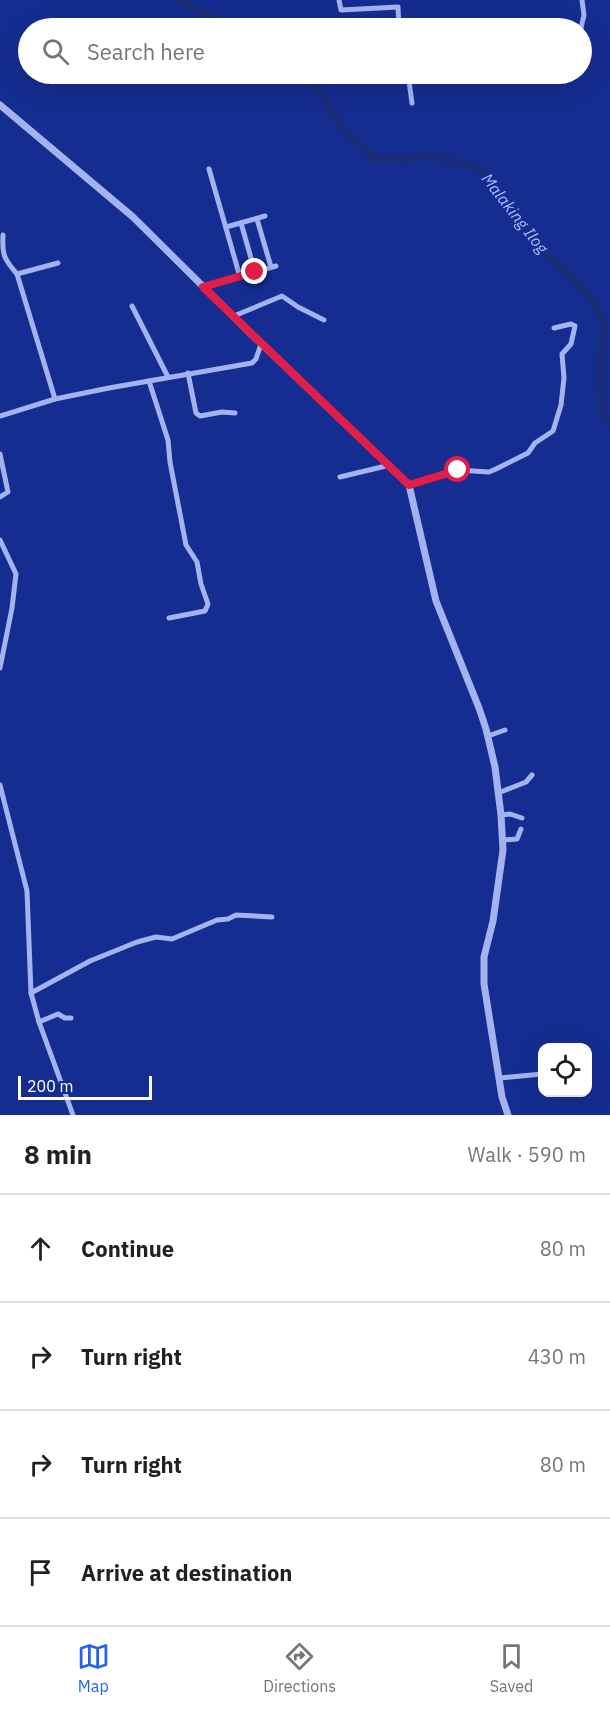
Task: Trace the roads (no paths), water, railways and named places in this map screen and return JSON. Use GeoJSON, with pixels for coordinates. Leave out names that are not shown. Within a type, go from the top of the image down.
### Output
{"type":"FeatureCollection","features":[{"type":"Feature","properties":{"kind":"street"},"geometry":{"type":"LineString","coordinates":[[339,0],[340,10],[398,7],[399,18]]}},
{"type":"Feature","properties":{"kind":"street"},"geometry":{"type":"LineString","coordinates":[[582,0],[583,18]]}},
{"type":"Feature","properties":{"kind":"street"},"geometry":{"type":"LineString","coordinates":[[409,84],[412,103]]}},
{"type":"Feature","properties":{"kind":"street"},"geometry":{"type":"LineString","coordinates":[[0,105],[133,217],[261,344],[409,485],[436,601],[479,708],[488,736],[498,793],[503,840],[502,865],[483,969],[502,1097],[508,1115]]}},
{"type":"Feature","properties":{"kind":"street"},"geometry":{"type":"LineString","coordinates":[[209,169],[240,277]]}},
{"type":"Feature","properties":{"kind":"street"},"geometry":{"type":"LineString","coordinates":[[226,227],[265,216]]}},
{"type":"Feature","properties":{"kind":"street"},"geometry":{"type":"LineString","coordinates":[[203,287],[273,267],[257,219]]}},
{"type":"Feature","properties":{"kind":"street"},"geometry":{"type":"LineString","coordinates":[[241,223],[255,272]]}},
{"type":"Feature","properties":{"kind":"street"},"geometry":{"type":"LineString","coordinates":[[3,235],[3,252],[6,261],[17,274],[55,399]]}},
{"type":"Feature","properties":{"kind":"street"},"geometry":{"type":"LineString","coordinates":[[17,274],[58,263]]}},
{"type":"Feature","properties":{"kind":"street"},"geometry":{"type":"LineString","coordinates":[[234,316],[282,296],[304,311],[324,320]]}},
{"type":"Feature","properties":{"kind":"street"},"geometry":{"type":"LineString","coordinates":[[132,306],[168,377]]}},
{"type":"Feature","properties":{"kind":"street"},"geometry":{"type":"LineString","coordinates":[[409,485],[458,470],[489,472],[528,453],[535,443],[553,431],[561,405],[564,378],[562,354],[571,344],[575,326],[571,324],[554,327]]}},
{"type":"Feature","properties":{"kind":"street"},"geometry":{"type":"LineString","coordinates":[[0,416],[55,399],[252,363],[256,359],[261,344]]}},
{"type":"Feature","properties":{"kind":"street"},"geometry":{"type":"LineString","coordinates":[[188,373],[196,414],[200,416],[222,412],[235,413]]}},
{"type":"Feature","properties":{"kind":"street"},"geometry":{"type":"LineString","coordinates":[[149,381],[168,440],[186,545],[197,562],[208,604],[205,611],[170,618]]}},
{"type":"Feature","properties":{"kind":"street"},"geometry":{"type":"LineString","coordinates":[[0,454],[8,492],[0,497]]}},
{"type":"Feature","properties":{"kind":"street"},"geometry":{"type":"LineString","coordinates":[[340,477],[390,465]]}},
{"type":"Feature","properties":{"kind":"street"},"geometry":{"type":"LineString","coordinates":[[0,540],[14,568],[16,579],[0,668]]}},
{"type":"Feature","properties":{"kind":"street"},"geometry":{"type":"LineString","coordinates":[[488,736],[505,730]]}},
{"type":"Feature","properties":{"kind":"street"},"geometry":{"type":"LineString","coordinates":[[498,793],[526,782],[532,775]]}},
{"type":"Feature","properties":{"kind":"street"},"geometry":{"type":"LineString","coordinates":[[0,785],[27,891],[31,993],[39,1022],[73,1115]]}},
{"type":"Feature","properties":{"kind":"street"},"geometry":{"type":"LineString","coordinates":[[501,814],[522,818]]}},
{"type":"Feature","properties":{"kind":"street"},"geometry":{"type":"LineString","coordinates":[[503,840],[517,839],[521,829]]}},
{"type":"Feature","properties":{"kind":"street"},"geometry":{"type":"LineString","coordinates":[[31,993],[90,961],[137,942],[156,937],[172,939],[217,920],[228,919],[236,915],[272,917]]}},
{"type":"Feature","properties":{"kind":"street"},"geometry":{"type":"LineString","coordinates":[[39,1022],[58,1014],[71,1018]]}},
{"type":"Feature","properties":{"kind":"street"},"geometry":{"type":"LineString","coordinates":[[500,1078],[538,1074]]}},
{"type":"Feature","properties":{"kind":"waterway","name":"Malaking Ilog"},"geometry":{"type":"LineString","coordinates":[[179,0],[212,18]]}},
{"type":"Feature","properties":{"kind":"waterway","name":"Malaking Ilog"},"geometry":{"type":"LineString","coordinates":[[312,84],[342,127],[375,159],[436,156],[482,170],[534,243],[589,297],[604,323],[601,360],[602,412],[610,423]]}}]}
